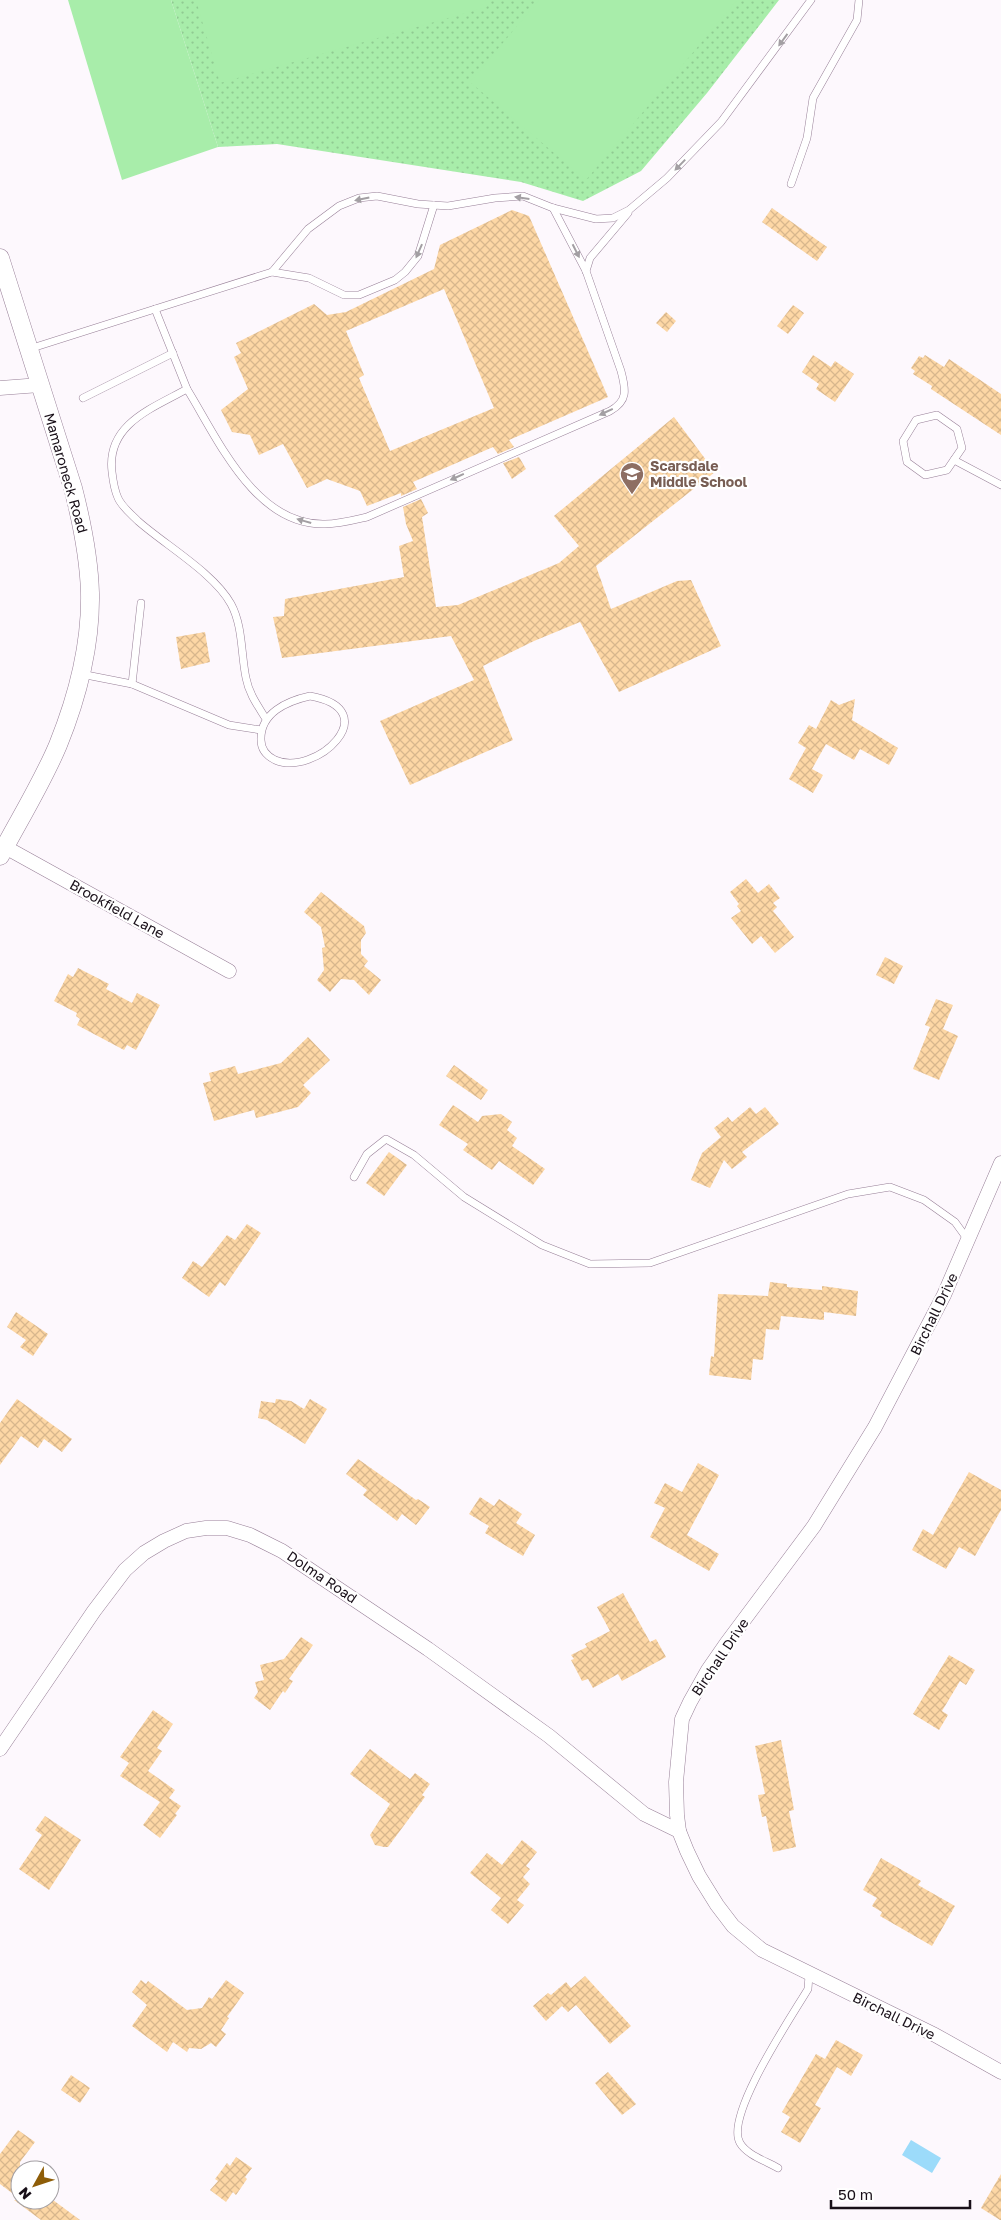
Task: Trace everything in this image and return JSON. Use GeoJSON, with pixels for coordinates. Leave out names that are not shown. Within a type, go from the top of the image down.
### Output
{"type":"FeatureCollection","features":[{"type":"Feature","properties":{"kind":"street","name":"Mamaroneck Road"},"geometry":{"type":"LineString","coordinates":[[1,263],[73,488],[87,559],[90,594],[81,674],[57,746],[2,852]]}},
{"type":"Feature","properties":{"kind":"street"},"geometry":{"type":"LineString","coordinates":[[0,388],[40,385]]}},
{"type":"Feature","properties":{"kind":"street","name":"Brookfield Lane"},"geometry":{"type":"LineString","coordinates":[[2,852],[229,971]]}},
{"type":"Feature","properties":{"kind":"street","name":"Birchall Drive"},"geometry":{"type":"LineString","coordinates":[[1001,1163],[944,1295],[875,1427],[814,1526],[726,1644],[690,1702],[682,1719],[676,1772],[676,1815],[679,1831],[699,1876],[717,1906],[733,1926],[762,1950],[935,2036],[1001,2072]]}},
{"type":"Feature","properties":{"kind":"street","name":"Dolma Road"},"geometry":{"type":"LineString","coordinates":[[0,1749],[94,1611],[125,1570],[144,1553],[180,1534],[206,1528],[227,1528],[250,1535],[282,1551],[428,1648],[549,1736],[644,1814],[679,1831]]}},
{"type":"Feature","properties":{"kind":"lane"},"geometry":{"type":"LineString","coordinates":[[586,271],[590,258],[629,210],[667,178],[721,122],[811,0]]}},
{"type":"Feature","properties":{"kind":"lane"},"geometry":{"type":"LineString","coordinates":[[791,184],[807,138],[813,98],[857,20],[858,0]]}},
{"type":"Feature","properties":{"kind":"lane"},"geometry":{"type":"LineString","coordinates":[[272,272],[308,229],[321,218],[359,198],[377,196],[448,206],[495,198],[523,196],[553,208],[596,219],[613,218],[629,210]]}},
{"type":"Feature","properties":{"kind":"lane"},"geometry":{"type":"LineString","coordinates":[[29,349],[272,272],[309,278],[344,295],[359,295],[395,280],[405,272],[418,256],[434,205]]}},
{"type":"Feature","properties":{"kind":"lane"},"geometry":{"type":"LineString","coordinates":[[155,309],[187,389],[235,468],[252,490],[284,514],[314,524],[326,524],[367,517],[620,405],[624,398],[624,384],[621,371],[586,271],[553,208]]}},
{"type":"Feature","properties":{"kind":"lane"},"geometry":{"type":"LineString","coordinates":[[83,398],[173,352]]}},
{"type":"Feature","properties":{"kind":"lane"},"geometry":{"type":"LineString","coordinates":[[187,389],[137,416],[122,432],[114,446],[111,464],[114,487],[124,507],[212,581],[231,604],[236,616],[246,679],[252,696],[266,719]]}},
{"type":"Feature","properties":{"kind":"lane"},"geometry":{"type":"LineString","coordinates":[[937,415],[957,430],[962,448],[954,460],[947,470],[925,475],[907,462],[903,440],[916,420],[937,415]]}},
{"type":"Feature","properties":{"kind":"lane"},"geometry":{"type":"LineString","coordinates":[[954,460],[1001,485]]}},
{"type":"Feature","properties":{"kind":"lane"},"geometry":{"type":"LineString","coordinates":[[132,684],[141,603]]}},
{"type":"Feature","properties":{"kind":"lane"},"geometry":{"type":"LineString","coordinates":[[81,674],[132,684],[229,725],[261,730]]}},
{"type":"Feature","properties":{"kind":"lane"},"geometry":{"type":"LineString","coordinates":[[310,696],[324,698],[338,705],[345,716],[345,726],[341,736],[322,752],[312,758],[286,764],[264,752],[260,743],[261,730],[266,719],[284,705],[298,698],[310,696]]}},
{"type":"Feature","properties":{"kind":"lane"},"geometry":{"type":"LineString","coordinates":[[354,1177],[367,1154],[386,1139],[414,1154],[464,1197],[542,1245],[590,1264],[650,1263],[848,1194],[890,1187],[924,1200],[955,1222],[968,1240]]}},
{"type":"Feature","properties":{"kind":"lane"},"geometry":{"type":"LineString","coordinates":[[778,2168],[746,2150],[739,2142],[736,2131],[745,2098],[808,1989],[809,1975]]}},
{"type":"Feature","properties":{"kind":"green space"},"geometry":{"type":"Polygon","coordinates":[[[68,0],[171,0],[218,147],[122,180],[68,0]]]}},
{"type":"Feature","properties":{"kind":"green space"},"geometry":{"type":"Polygon","coordinates":[[[171,0],[779,0],[707,93],[641,171],[583,201],[521,182],[277,144],[218,147],[171,0]]]}},
{"type":"Feature","properties":{"kind":"green space"},"geometry":{"type":"Polygon","coordinates":[[[196,0],[485,0],[487,7],[220,83],[196,0]]]}},
{"type":"Feature","properties":{"kind":"green space"},"geometry":{"type":"Polygon","coordinates":[[[539,0],[737,0],[586,180],[470,82],[539,0]]]}},
{"type":"Feature","properties":{"kind":"water"},"geometry":{"type":"Polygon","coordinates":[[[911,2140],[941,2158],[932,2173],[902,2155],[911,2140]]]}},
{"type":"Feature","properties":{"kind":"building"},"geometry":{"type":"Polygon","coordinates":[[[772,208],[827,247],[817,261],[762,222],[772,208]]]}},
{"type":"Feature","properties":{"kind":"building"},"geometry":{"type":"Polygon","coordinates":[[[512,210],[529,216],[608,397],[509,440],[514,447],[498,454],[493,447],[413,482],[417,489],[367,506],[360,491],[327,479],[307,488],[283,444],[259,455],[250,435],[232,432],[221,410],[248,389],[234,357],[241,353],[236,343],[314,304],[327,315],[346,312],[434,269],[440,245],[512,210]],[[444,289],[346,331],[364,375],[359,378],[390,451],[494,408],[444,289]]]}},
{"type":"Feature","properties":{"kind":"building"},"geometry":{"type":"Polygon","coordinates":[[[793,305],[804,313],[788,334],[777,326],[793,305]]]}},
{"type":"Feature","properties":{"kind":"building"},"geometry":{"type":"Polygon","coordinates":[[[666,312],[676,321],[667,332],[656,323],[666,312]]]}},
{"type":"Feature","properties":{"kind":"building"},"geometry":{"type":"Polygon","coordinates":[[[813,355],[831,367],[835,361],[854,374],[835,402],[816,389],[819,384],[802,372],[813,355]]]}},
{"type":"Feature","properties":{"kind":"building"},"geometry":{"type":"Polygon","coordinates":[[[925,355],[944,367],[949,359],[1001,394],[1001,435],[931,389],[932,386],[913,374],[915,371],[911,368],[919,356],[923,358],[925,355]]]}},
{"type":"Feature","properties":{"kind":"building"},"geometry":{"type":"Polygon","coordinates":[[[674,417],[715,472],[596,566],[611,609],[677,581],[691,580],[721,646],[619,692],[580,622],[534,641],[483,666],[513,740],[410,785],[380,721],[474,680],[451,636],[282,658],[273,617],[284,616],[285,599],[404,577],[399,546],[413,541],[406,524],[403,507],[421,499],[428,513],[422,517],[436,607],[458,605],[559,563],[579,546],[554,516],[674,417]]]}},
{"type":"Feature","properties":{"kind":"building"},"geometry":{"type":"Polygon","coordinates":[[[519,457],[526,469],[512,479],[503,463],[519,457]]]}},
{"type":"Feature","properties":{"kind":"building"},"geometry":{"type":"Polygon","coordinates":[[[205,632],[210,662],[181,669],[176,637],[205,632]]]}},
{"type":"Feature","properties":{"kind":"building"},"geometry":{"type":"Polygon","coordinates":[[[855,699],[852,720],[898,748],[889,765],[860,749],[854,760],[826,744],[812,769],[823,775],[813,793],[789,779],[806,748],[798,743],[809,725],[816,729],[831,700],[839,705],[855,699]]]}},
{"type":"Feature","properties":{"kind":"building"},"geometry":{"type":"Polygon","coordinates":[[[746,879],[758,893],[769,884],[780,898],[773,903],[777,907],[773,911],[794,937],[775,953],[761,936],[752,944],[731,918],[741,911],[737,906],[739,904],[730,892],[746,879]]]}},
{"type":"Feature","properties":{"kind":"building"},"geometry":{"type":"Polygon","coordinates":[[[321,892],[364,926],[366,933],[361,940],[361,954],[368,961],[364,966],[381,980],[369,995],[354,980],[341,979],[330,992],[317,980],[324,970],[322,948],[325,947],[321,927],[304,912],[321,892]]]}},
{"type":"Feature","properties":{"kind":"building"},"geometry":{"type":"Polygon","coordinates":[[[885,957],[903,966],[894,984],[876,975],[885,957]]]}},
{"type":"Feature","properties":{"kind":"building"},"geometry":{"type":"Polygon","coordinates":[[[78,968],[109,984],[106,989],[132,1003],[137,993],[160,1005],[136,1050],[127,1045],[124,1050],[77,1025],[80,1019],[76,1016],[77,1013],[54,1001],[68,974],[73,977],[78,968]]]}},
{"type":"Feature","properties":{"kind":"building"},"geometry":{"type":"Polygon","coordinates":[[[936,999],[953,1005],[943,1029],[958,1036],[939,1080],[913,1069],[930,1027],[925,1025],[936,999]]]}},
{"type":"Feature","properties":{"kind":"building"},"geometry":{"type":"Polygon","coordinates":[[[308,1037],[330,1060],[303,1085],[311,1093],[298,1107],[256,1118],[254,1110],[214,1121],[203,1083],[211,1081],[209,1073],[235,1066],[238,1074],[281,1063],[308,1037]]]}},
{"type":"Feature","properties":{"kind":"building"},"geometry":{"type":"Polygon","coordinates":[[[454,1065],[488,1090],[481,1100],[446,1076],[454,1065]]]}},
{"type":"Feature","properties":{"kind":"building"},"geometry":{"type":"Polygon","coordinates":[[[453,1105],[478,1122],[482,1116],[501,1114],[512,1122],[507,1130],[517,1138],[512,1146],[545,1169],[533,1185],[499,1161],[492,1170],[463,1150],[468,1144],[439,1125],[453,1105]]]}},
{"type":"Feature","properties":{"kind":"building"},"geometry":{"type":"Polygon","coordinates":[[[750,1107],[756,1114],[765,1107],[779,1124],[742,1152],[747,1157],[732,1169],[724,1160],[710,1188],[691,1180],[702,1153],[721,1137],[714,1128],[728,1117],[732,1122],[750,1107]]]}},
{"type":"Feature","properties":{"kind":"building"},"geometry":{"type":"Polygon","coordinates":[[[389,1152],[407,1165],[384,1196],[366,1183],[389,1152]]]}},
{"type":"Feature","properties":{"kind":"building"},"geometry":{"type":"Polygon","coordinates":[[[247,1224],[261,1233],[225,1286],[220,1282],[209,1297],[182,1278],[193,1261],[202,1267],[227,1235],[235,1240],[247,1224]]]}},
{"type":"Feature","properties":{"kind":"building"},"geometry":{"type":"Polygon","coordinates":[[[770,1282],[787,1284],[787,1287],[822,1290],[822,1286],[858,1291],[856,1316],[824,1312],[824,1320],[781,1316],[779,1330],[766,1329],[763,1360],[753,1359],[751,1380],[709,1375],[711,1356],[714,1357],[718,1294],[768,1296],[770,1282]]]}},
{"type":"Feature","properties":{"kind":"building"},"geometry":{"type":"Polygon","coordinates":[[[16,1312],[48,1334],[33,1356],[20,1347],[26,1340],[7,1327],[16,1312]]]}},
{"type":"Feature","properties":{"kind":"building"},"geometry":{"type":"Polygon","coordinates":[[[17,1399],[72,1439],[62,1452],[44,1439],[38,1448],[21,1436],[0,1465],[0,1423],[17,1399]]]}},
{"type":"Feature","properties":{"kind":"building"},"geometry":{"type":"Polygon","coordinates":[[[276,1399],[291,1401],[304,1409],[310,1399],[327,1409],[305,1444],[267,1420],[258,1418],[261,1401],[275,1403],[276,1399]]]}},
{"type":"Feature","properties":{"kind":"building"},"geometry":{"type":"Polygon","coordinates":[[[358,1459],[416,1500],[418,1499],[430,1507],[416,1525],[402,1514],[397,1521],[363,1495],[367,1490],[346,1474],[358,1459]]]}},
{"type":"Feature","properties":{"kind":"building"},"geometry":{"type":"Polygon","coordinates":[[[698,1463],[719,1475],[687,1535],[719,1554],[709,1571],[650,1537],[665,1508],[654,1503],[665,1483],[682,1492],[698,1463]]]}},
{"type":"Feature","properties":{"kind":"building"},"geometry":{"type":"Polygon","coordinates":[[[969,1472],[1001,1490],[1001,1510],[975,1556],[959,1547],[946,1569],[912,1550],[923,1529],[933,1535],[969,1472]]]}},
{"type":"Feature","properties":{"kind":"building"},"geometry":{"type":"Polygon","coordinates":[[[480,1497],[494,1506],[499,1499],[522,1514],[516,1523],[535,1535],[523,1556],[485,1533],[489,1526],[469,1514],[480,1497]]]}},
{"type":"Feature","properties":{"kind":"building"},"geometry":{"type":"Polygon","coordinates":[[[623,1593],[650,1642],[656,1639],[666,1657],[622,1681],[618,1674],[593,1688],[588,1679],[582,1681],[571,1660],[574,1659],[571,1655],[587,1647],[585,1644],[610,1631],[597,1607],[623,1593]]]}},
{"type":"Feature","properties":{"kind":"building"},"geometry":{"type":"Polygon","coordinates":[[[301,1637],[313,1645],[289,1679],[293,1681],[285,1693],[283,1691],[270,1710],[254,1698],[258,1692],[255,1682],[264,1680],[260,1665],[284,1659],[301,1637]]]}},
{"type":"Feature","properties":{"kind":"building"},"geometry":{"type":"Polygon","coordinates":[[[949,1655],[975,1670],[966,1685],[960,1681],[942,1711],[948,1715],[939,1730],[913,1714],[949,1655]]]}},
{"type":"Feature","properties":{"kind":"building"},"geometry":{"type":"Polygon","coordinates":[[[153,1710],[173,1724],[157,1748],[162,1751],[148,1771],[175,1790],[169,1798],[181,1806],[175,1814],[177,1815],[160,1838],[143,1825],[160,1802],[120,1776],[129,1763],[120,1757],[153,1710]]]}},
{"type":"Feature","properties":{"kind":"building"},"geometry":{"type":"Polygon","coordinates":[[[781,1740],[794,1810],[789,1811],[796,1847],[773,1852],[766,1816],[762,1817],[758,1795],[765,1794],[755,1746],[781,1740]]]}},
{"type":"Feature","properties":{"kind":"building"},"geometry":{"type":"Polygon","coordinates":[[[370,1749],[410,1779],[415,1773],[430,1784],[422,1795],[425,1797],[388,1847],[375,1845],[370,1835],[390,1804],[350,1774],[370,1749]]]}},
{"type":"Feature","properties":{"kind":"building"},"geometry":{"type":"Polygon","coordinates":[[[45,1816],[81,1840],[49,1890],[19,1869],[42,1835],[35,1830],[45,1816]]]}},
{"type":"Feature","properties":{"kind":"building"},"geometry":{"type":"Polygon","coordinates":[[[522,1840],[537,1852],[526,1866],[530,1869],[523,1877],[530,1884],[517,1900],[524,1905],[508,1924],[491,1910],[501,1898],[470,1873],[487,1853],[502,1865],[522,1840]]]}},
{"type":"Feature","properties":{"kind":"building"},"geometry":{"type":"Polygon","coordinates":[[[881,1858],[921,1881],[918,1885],[955,1906],[932,1946],[880,1916],[882,1912],[872,1906],[877,1898],[863,1890],[881,1858]]]}},
{"type":"Feature","properties":{"kind":"building"},"geometry":{"type":"Polygon","coordinates":[[[585,1976],[631,2026],[610,2044],[576,2005],[568,2012],[562,2006],[546,2021],[533,2006],[548,1993],[551,1995],[566,1982],[571,1988],[585,1976]]]}},
{"type":"Feature","properties":{"kind":"building"},"geometry":{"type":"Polygon","coordinates":[[[141,1980],[146,1984],[148,1981],[187,2010],[202,2008],[209,1997],[212,1999],[226,1980],[244,1993],[227,2017],[229,2018],[221,2030],[226,2034],[216,2047],[211,2043],[201,2049],[189,2048],[187,2052],[173,2042],[167,2052],[132,2026],[147,2005],[132,1992],[141,1980]]]}},
{"type":"Feature","properties":{"kind":"building"},"geometry":{"type":"Polygon","coordinates":[[[836,2040],[863,2055],[851,2076],[837,2067],[815,2105],[821,2108],[800,2143],[781,2132],[790,2117],[782,2112],[816,2054],[825,2059],[836,2040]]]}},
{"type":"Feature","properties":{"kind":"building"},"geometry":{"type":"Polygon","coordinates":[[[608,2072],[636,2104],[622,2115],[595,2083],[608,2072]]]}},
{"type":"Feature","properties":{"kind":"building"},"geometry":{"type":"Polygon","coordinates":[[[71,2075],[90,2088],[80,2103],[61,2090],[71,2075]]]}},
{"type":"Feature","properties":{"kind":"building"},"geometry":{"type":"Polygon","coordinates":[[[18,2130],[35,2142],[22,2160],[10,2160],[10,2192],[0,2184],[0,2154],[18,2130]]]}},
{"type":"Feature","properties":{"kind":"building"},"geometry":{"type":"Polygon","coordinates":[[[236,2157],[252,2168],[236,2195],[233,2192],[226,2202],[210,2190],[218,2181],[215,2179],[227,2163],[230,2166],[236,2157]]]}},
{"type":"Feature","properties":{"kind":"building"},"geometry":{"type":"Polygon","coordinates":[[[1001,2174],[1001,2220],[1000,2220],[981,2208],[1001,2174]]]}},
{"type":"Feature","properties":{"kind":"building"},"geometry":{"type":"Polygon","coordinates":[[[60,2205],[80,2220],[41,2220],[28,2210],[60,2210],[60,2205]]]}},
{"type":"Feature","properties":{"kind":"place","name":"Scarsdale Middle School"},"geometry":{"type":"Point","coordinates":[632,495]}}]}
